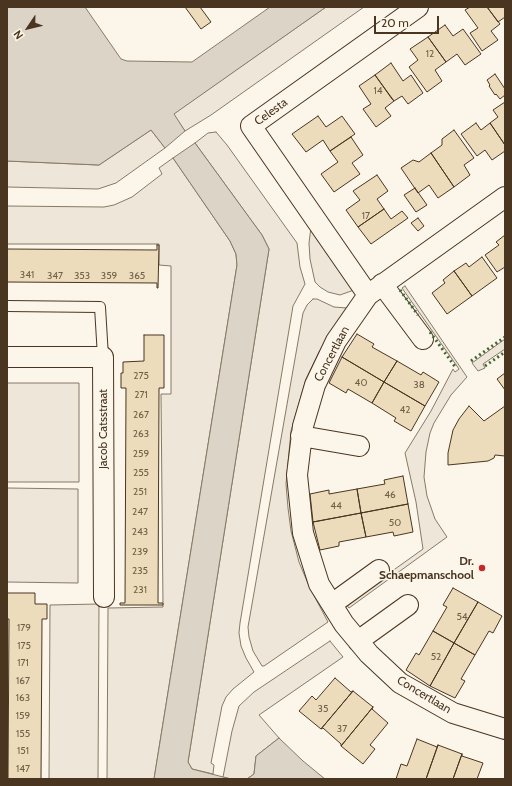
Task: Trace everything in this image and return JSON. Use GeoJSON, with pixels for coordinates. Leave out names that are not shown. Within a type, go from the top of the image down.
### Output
{"type":"FeatureCollection","features":[{"type":"Feature","properties":{"kind":"street","name":"Celesta"},"geometry":{"type":"LineString","coordinates":[[375,289],[252,126],[418,7]]}},
{"type":"Feature","properties":{"kind":"street","name":"Concertlaan"},"geometry":{"type":"LineString","coordinates":[[504,726],[453,713],[400,683],[369,654],[344,624],[319,584],[303,533],[297,476],[302,426],[315,385],[336,342],[375,289],[505,197]]}},
{"type":"Feature","properties":{"kind":"street"},"geometry":{"type":"LineString","coordinates":[[375,289],[423,339]]}},
{"type":"Feature","properties":{"kind":"street"},"geometry":{"type":"LineString","coordinates":[[7,357],[103,357]]}},
{"type":"Feature","properties":{"kind":"street","name":"Jacob Catsstraat"},"geometry":{"type":"LineString","coordinates":[[103,357],[104,597]]}},
{"type":"Feature","properties":{"kind":"street"},"geometry":{"type":"LineString","coordinates":[[302,436],[359,446]]}},
{"type":"Feature","properties":{"kind":"street"},"geometry":{"type":"LineString","coordinates":[[332,604],[379,570]]}},
{"type":"Feature","properties":{"kind":"street"},"geometry":{"type":"LineString","coordinates":[[358,640],[408,604]]}},
{"type":"Feature","properties":{"kind":"lane"},"geometry":{"type":"LineString","coordinates":[[7,306],[100,307],[103,357]]}},
{"type":"Feature","properties":{"kind":"shaded area"},"geometry":{"type":"Polygon","coordinates":[[[7,7],[85,7],[121,59],[127,61],[192,62],[270,7],[326,7],[174,114],[185,131],[165,148],[151,130],[99,165],[7,161],[7,7]]]}},
{"type":"Feature","properties":{"kind":"shaded area"},"geometry":{"type":"Polygon","coordinates":[[[326,7],[364,7],[211,115],[185,131],[173,114],[326,7]]]}},
{"type":"Feature","properties":{"kind":"shaded area"},"geometry":{"type":"Polygon","coordinates":[[[151,130],[165,148],[116,183],[98,189],[7,187],[7,161],[99,165],[151,130]]]}},
{"type":"Feature","properties":{"kind":"shaded area"},"geometry":{"type":"Polygon","coordinates":[[[216,132],[227,145],[297,243],[300,267],[305,284],[293,306],[240,623],[239,633],[241,646],[254,672],[233,689],[226,697],[222,706],[211,763],[214,765],[213,774],[192,769],[188,762],[269,249],[262,235],[195,143],[208,133],[216,132]]]}},
{"type":"Feature","properties":{"kind":"shaded area"},"geometry":{"type":"Polygon","coordinates":[[[195,143],[262,235],[269,249],[188,762],[192,769],[231,779],[154,779],[237,265],[236,254],[230,241],[173,158],[195,143]]]}},
{"type":"Feature","properties":{"kind":"shaded area"},"geometry":{"type":"Polygon","coordinates":[[[173,158],[230,241],[236,254],[237,265],[154,779],[107,779],[108,608],[163,607],[161,394],[171,394],[171,266],[159,265],[159,244],[7,244],[7,206],[104,207],[114,205],[132,197],[162,174],[159,168],[173,158]]]}},
{"type":"Feature","properties":{"kind":"shaded area"},"geometry":{"type":"Polygon","coordinates":[[[311,227],[354,290],[340,295],[328,292],[315,282],[310,259],[309,243],[311,227]]]}},
{"type":"Feature","properties":{"kind":"shaded area"},"geometry":{"type":"Polygon","coordinates":[[[405,286],[467,377],[451,395],[434,423],[426,452],[424,477],[427,496],[435,519],[447,537],[349,608],[346,604],[423,549],[416,502],[405,453],[431,411],[453,369],[455,372],[459,369],[402,288],[405,286]]]}},
{"type":"Feature","properties":{"kind":"shaded area"},"geometry":{"type":"Polygon","coordinates":[[[313,299],[317,299],[334,307],[347,308],[319,352],[306,379],[291,431],[286,484],[291,531],[299,562],[309,586],[328,622],[262,666],[253,651],[248,627],[303,313],[307,305],[313,299]]]}},
{"type":"Feature","properties":{"kind":"shaded area"},"geometry":{"type":"Polygon","coordinates":[[[505,339],[505,349],[483,364],[485,368],[478,371],[472,363],[505,339]]]}},
{"type":"Feature","properties":{"kind":"shaded area"},"geometry":{"type":"Polygon","coordinates":[[[7,383],[79,383],[79,482],[7,482],[7,383]]]}},
{"type":"Feature","properties":{"kind":"shaded area"},"geometry":{"type":"Polygon","coordinates":[[[7,488],[78,489],[78,583],[7,582],[7,488]]]}},
{"type":"Feature","properties":{"kind":"shaded area"},"geometry":{"type":"Polygon","coordinates":[[[99,604],[98,779],[49,779],[50,605],[99,604]]]}},
{"type":"Feature","properties":{"kind":"shaded area"},"geometry":{"type":"Polygon","coordinates":[[[330,641],[343,657],[259,715],[279,738],[256,756],[254,774],[247,779],[231,779],[223,777],[232,731],[239,706],[254,692],[330,641]]]}},
{"type":"Feature","properties":{"kind":"shaded area"},"geometry":{"type":"Polygon","coordinates":[[[279,738],[303,761],[325,779],[247,779],[254,774],[256,756],[279,738]]]}},
{"type":"Feature","properties":{"kind":"building"},"geometry":{"type":"Polygon","coordinates":[[[185,7],[200,7],[211,22],[201,29],[185,7]]]}},
{"type":"Feature","properties":{"kind":"building"},"geometry":{"type":"Polygon","coordinates":[[[470,7],[487,7],[500,24],[491,31],[498,40],[482,51],[470,33],[478,28],[465,10],[470,7]]]}},
{"type":"Feature","properties":{"kind":"building"},"geometry":{"type":"Polygon","coordinates":[[[487,7],[505,7],[505,17],[498,22],[487,7]]]}},
{"type":"Feature","properties":{"kind":"building"},"geometry":{"type":"Polygon","coordinates":[[[445,25],[453,36],[463,29],[481,54],[465,65],[457,54],[446,62],[428,37],[445,25]]]}},
{"type":"Feature","properties":{"kind":"building"},"geometry":{"type":"Polygon","coordinates":[[[428,37],[446,62],[435,70],[442,81],[427,92],[409,67],[418,60],[410,49],[428,37]]]}},
{"type":"Feature","properties":{"kind":"building"},"geometry":{"type":"Polygon","coordinates":[[[391,63],[403,81],[411,75],[423,93],[408,104],[402,96],[394,101],[375,75],[391,63]]]}},
{"type":"Feature","properties":{"kind":"building"},"geometry":{"type":"Polygon","coordinates":[[[495,74],[505,89],[505,95],[500,99],[496,94],[495,95],[487,80],[495,74]]]}},
{"type":"Feature","properties":{"kind":"building"},"geometry":{"type":"Polygon","coordinates":[[[375,75],[394,101],[385,108],[391,116],[376,127],[363,109],[371,104],[359,86],[375,75]]]}},
{"type":"Feature","properties":{"kind":"building"},"geometry":{"type":"Polygon","coordinates":[[[505,102],[505,145],[490,123],[498,117],[493,110],[505,102]]]}},
{"type":"Feature","properties":{"kind":"building"},"geometry":{"type":"Polygon","coordinates":[[[318,116],[326,127],[342,116],[355,134],[330,151],[323,140],[306,152],[292,134],[318,116]]]}},
{"type":"Feature","properties":{"kind":"building"},"geometry":{"type":"Polygon","coordinates":[[[476,123],[481,130],[490,123],[505,145],[505,151],[492,160],[485,150],[477,156],[461,134],[476,123]]]}},
{"type":"Feature","properties":{"kind":"building"},"geometry":{"type":"Polygon","coordinates":[[[454,130],[474,158],[464,165],[470,175],[454,187],[431,153],[442,145],[442,139],[454,130]]]}},
{"type":"Feature","properties":{"kind":"building"},"geometry":{"type":"Polygon","coordinates":[[[351,137],[363,155],[352,163],[360,174],[334,192],[321,174],[338,162],[330,151],[351,137]]]}},
{"type":"Feature","properties":{"kind":"building"},"geometry":{"type":"Polygon","coordinates":[[[431,153],[454,187],[438,198],[429,185],[418,193],[401,168],[413,160],[419,162],[431,153]]]}},
{"type":"Feature","properties":{"kind":"building"},"geometry":{"type":"Polygon","coordinates":[[[377,175],[388,191],[377,199],[384,209],[358,227],[346,210],[360,200],[353,191],[377,175]]]}},
{"type":"Feature","properties":{"kind":"building"},"geometry":{"type":"Polygon","coordinates":[[[415,188],[427,205],[416,212],[404,195],[415,188]]]}},
{"type":"Feature","properties":{"kind":"building"},"geometry":{"type":"Polygon","coordinates":[[[384,209],[391,219],[402,211],[408,218],[371,244],[358,227],[384,209]]]}},
{"type":"Feature","properties":{"kind":"building"},"geometry":{"type":"Polygon","coordinates":[[[418,218],[424,226],[418,231],[411,223],[418,218]]]}},
{"type":"Feature","properties":{"kind":"building"},"geometry":{"type":"Polygon","coordinates":[[[505,235],[505,267],[497,272],[485,255],[499,245],[496,242],[505,235]]]}},
{"type":"Feature","properties":{"kind":"building"},"geometry":{"type":"Polygon","coordinates":[[[157,245],[159,245],[158,288],[157,283],[7,282],[7,249],[157,250],[157,245]]]}},
{"type":"Feature","properties":{"kind":"building"},"geometry":{"type":"Polygon","coordinates":[[[482,257],[497,278],[472,296],[454,271],[466,263],[469,267],[482,257]]]}},
{"type":"Feature","properties":{"kind":"building"},"geometry":{"type":"Polygon","coordinates":[[[454,271],[472,296],[447,314],[432,293],[445,283],[443,280],[454,271]]]}},
{"type":"Feature","properties":{"kind":"building"},"geometry":{"type":"Polygon","coordinates":[[[357,334],[374,344],[372,347],[397,361],[384,382],[342,357],[357,334]]]}},
{"type":"Feature","properties":{"kind":"building"},"geometry":{"type":"Polygon","coordinates":[[[144,335],[164,335],[164,388],[159,388],[158,603],[163,603],[163,605],[120,605],[120,603],[125,603],[126,388],[121,388],[121,373],[123,373],[123,362],[144,361],[144,335]]]}},
{"type":"Feature","properties":{"kind":"building"},"geometry":{"type":"Polygon","coordinates":[[[342,357],[384,382],[372,403],[348,389],[346,393],[329,383],[342,357]]]}},
{"type":"Feature","properties":{"kind":"building"},"geometry":{"type":"Polygon","coordinates":[[[397,361],[421,375],[423,372],[439,382],[425,406],[384,382],[397,361]]]}},
{"type":"Feature","properties":{"kind":"building"},"geometry":{"type":"Polygon","coordinates":[[[505,373],[505,390],[497,379],[505,373]]]}},
{"type":"Feature","properties":{"kind":"building"},"geometry":{"type":"Polygon","coordinates":[[[384,382],[425,406],[411,431],[394,421],[396,418],[372,403],[384,382]]]}},
{"type":"Feature","properties":{"kind":"building"},"geometry":{"type":"Polygon","coordinates":[[[469,406],[484,421],[505,406],[505,456],[495,455],[494,458],[488,461],[448,465],[448,453],[453,430],[469,406]]]}},
{"type":"Feature","properties":{"kind":"building"},"geometry":{"type":"Polygon","coordinates":[[[403,476],[408,504],[361,513],[357,489],[385,484],[384,480],[403,476]]]}},
{"type":"Feature","properties":{"kind":"building"},"geometry":{"type":"Polygon","coordinates":[[[357,489],[361,513],[313,522],[310,494],[329,490],[329,494],[357,489]]]}},
{"type":"Feature","properties":{"kind":"building"},"geometry":{"type":"Polygon","coordinates":[[[408,504],[413,532],[394,536],[393,532],[366,537],[361,513],[408,504]]]}},
{"type":"Feature","properties":{"kind":"building"},"geometry":{"type":"Polygon","coordinates":[[[361,513],[366,537],[339,542],[339,546],[320,550],[313,522],[361,513]]]}},
{"type":"Feature","properties":{"kind":"building"},"geometry":{"type":"Polygon","coordinates":[[[453,588],[478,602],[454,643],[433,631],[447,607],[443,605],[453,588]]]}},
{"type":"Feature","properties":{"kind":"building"},"geometry":{"type":"Polygon","coordinates":[[[7,593],[35,593],[35,604],[47,604],[47,619],[42,619],[41,779],[8,779],[9,619],[7,619],[7,593]]]}},
{"type":"Feature","properties":{"kind":"building"},"geometry":{"type":"Polygon","coordinates":[[[478,602],[502,616],[493,633],[489,631],[475,655],[454,643],[478,602]]]}},
{"type":"Feature","properties":{"kind":"building"},"geometry":{"type":"Polygon","coordinates":[[[433,631],[454,643],[430,686],[406,670],[416,653],[419,655],[433,631]]]}},
{"type":"Feature","properties":{"kind":"building"},"geometry":{"type":"Polygon","coordinates":[[[454,643],[475,655],[461,679],[465,681],[455,698],[430,686],[454,643]]]}},
{"type":"Feature","properties":{"kind":"building"},"geometry":{"type":"Polygon","coordinates":[[[335,678],[351,692],[353,691],[321,729],[299,711],[312,696],[316,700],[335,678]]]}},
{"type":"Feature","properties":{"kind":"building"},"geometry":{"type":"Polygon","coordinates":[[[353,691],[373,707],[341,746],[341,744],[323,728],[321,729],[353,691]]]}},
{"type":"Feature","properties":{"kind":"building"},"geometry":{"type":"Polygon","coordinates":[[[373,707],[372,709],[388,723],[370,745],[375,749],[363,764],[341,746],[373,707]]]}},
{"type":"Feature","properties":{"kind":"building"},"geometry":{"type":"Polygon","coordinates":[[[417,739],[437,747],[438,745],[426,779],[396,779],[401,764],[407,766],[417,739]]]}},
{"type":"Feature","properties":{"kind":"building"},"geometry":{"type":"Polygon","coordinates":[[[438,745],[462,754],[453,779],[426,779],[438,745]]]}},
{"type":"Feature","properties":{"kind":"building"},"geometry":{"type":"Polygon","coordinates":[[[462,754],[462,756],[483,763],[477,779],[453,779],[462,754]]]}},
{"type":"Feature","properties":{"kind":"hedge"},"geometry":{"type":"LineString","coordinates":[[400,290],[418,315]]}},
{"type":"Feature","properties":{"kind":"hedge"},"geometry":{"type":"LineString","coordinates":[[430,332],[456,368]]}},
{"type":"Feature","properties":{"kind":"hedge"},"geometry":{"type":"LineString","coordinates":[[471,361],[505,337]]}},
{"type":"Feature","properties":{"kind":"hedge"},"geometry":{"type":"LineString","coordinates":[[485,366],[505,352]]}},
{"type":"Feature","properties":{"kind":"place","name":"Dr. Schaepmanschool"},"geometry":{"type":"Point","coordinates":[482,568]}}]}
